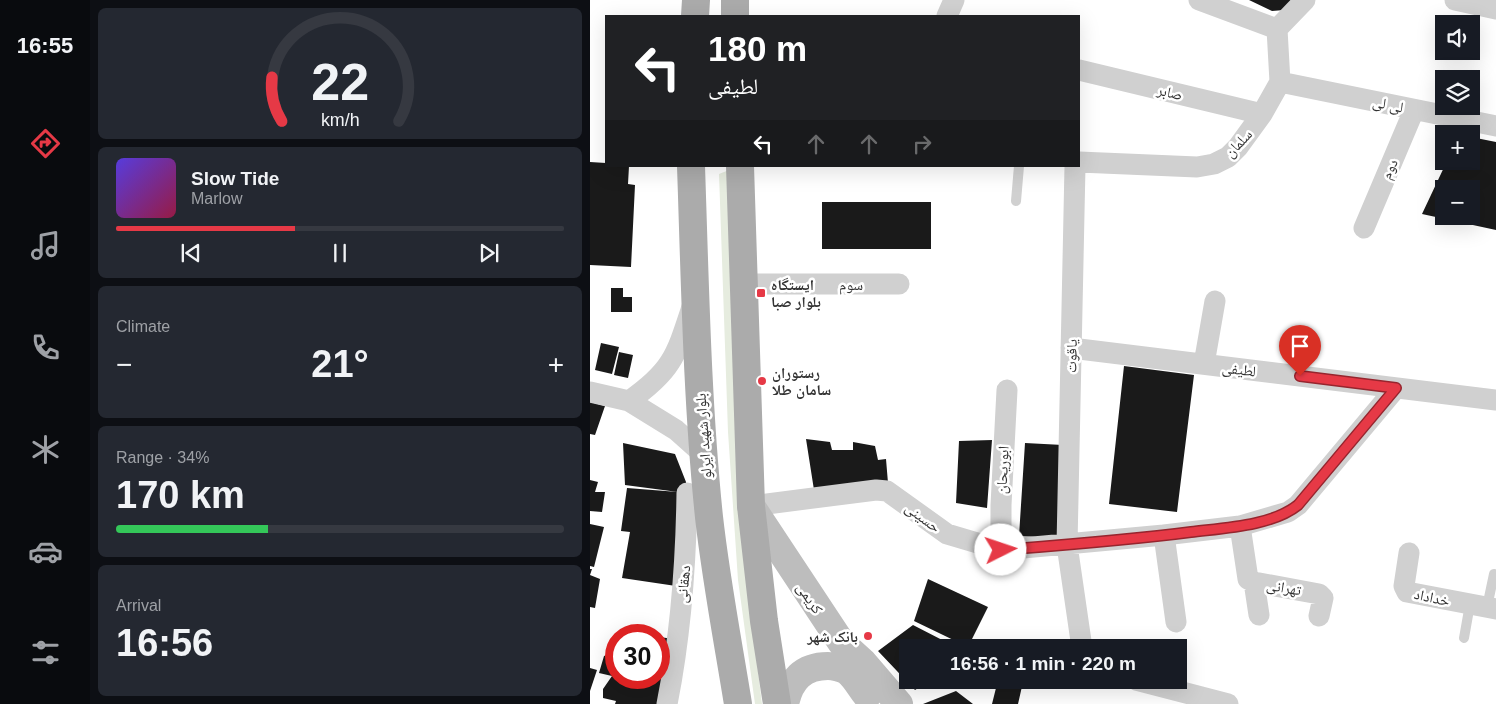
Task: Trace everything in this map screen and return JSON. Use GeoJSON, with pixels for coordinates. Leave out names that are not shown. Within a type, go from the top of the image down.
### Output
{"type":"FeatureCollection","features":[{"type":"Feature","properties":{"kind":"main road"},"geometry":{"type":"LineString","coordinates":[[695,15],[696,0]]}},
{"type":"Feature","properties":{"kind":"main road"},"geometry":{"type":"LineString","coordinates":[[735,0],[735,15]]}},
{"type":"Feature","properties":{"kind":"main road"},"geometry":{"type":"LineString","coordinates":[[738,172],[744,284],[751,506],[764,621],[777,704]]}},
{"type":"Feature","properties":{"kind":"main road","name":"بلوار شهید ایرلو"},"geometry":{"type":"LineString","coordinates":[[693,173],[695,298],[704,455],[710,518],[738,704]]}},
{"type":"Feature","properties":{"kind":"main road","name":"کریمی"},"geometry":{"type":"LineString","coordinates":[[751,506],[841,642],[863,662],[899,704]]}},
{"type":"Feature","properties":{"kind":"main road"},"geometry":{"type":"LineString","coordinates":[[785,704],[793,681],[805,670],[817,666],[833,666],[847,671],[874,704]]}},
{"type":"Feature","properties":{"kind":"street"},"geometry":{"type":"LineString","coordinates":[[947,15],[954,0]]}},
{"type":"Feature","properties":{"kind":"street"},"geometry":{"type":"LineString","coordinates":[[1199,0],[1277,29]]}},
{"type":"Feature","properties":{"kind":"street"},"geometry":{"type":"LineString","coordinates":[[1280,82],[1277,29],[1305,0]]}},
{"type":"Feature","properties":{"kind":"street"},"geometry":{"type":"LineString","coordinates":[[1455,0],[1496,9]]}},
{"type":"Feature","properties":{"kind":"street","name":"صابر"},"geometry":{"type":"LineString","coordinates":[[1080,70],[1262,114]]}},
{"type":"Feature","properties":{"kind":"street","name":"لی لی"},"geometry":{"type":"LineString","coordinates":[[1280,82],[1496,126]]}},
{"type":"Feature","properties":{"kind":"street","name":"سلمان"},"geometry":{"type":"LineString","coordinates":[[1080,162],[1197,166],[1214,164],[1228,157],[1238,147],[1262,114],[1280,82]]}},
{"type":"Feature","properties":{"kind":"street","name":"دوم"},"geometry":{"type":"LineString","coordinates":[[1364,228],[1414,110]]}},
{"type":"Feature","properties":{"kind":"street","name":"یاقوت"},"geometry":{"type":"LineString","coordinates":[[1076,167],[1067,545],[1081,639]]}},
{"type":"Feature","properties":{"kind":"street","name":"سوم"},"geometry":{"type":"LineString","coordinates":[[744,284],[899,284]]}},
{"type":"Feature","properties":{"kind":"street"},"geometry":{"type":"LineString","coordinates":[[629,401],[653,384],[669,367],[681,341],[695,298]]}},
{"type":"Feature","properties":{"kind":"street"},"geometry":{"type":"LineString","coordinates":[[1204,364],[1215,301]]}},
{"type":"Feature","properties":{"kind":"street","name":"لطیفی"},"geometry":{"type":"LineString","coordinates":[[1071,348],[1496,400]]}},
{"type":"Feature","properties":{"kind":"street","name":"حسینی"},"geometry":{"type":"LineString","coordinates":[[751,506],[876,490],[887,491],[947,534],[1001,550],[1164,536],[1240,526],[1288,512],[1298,505],[1396,388]]}},
{"type":"Feature","properties":{"kind":"street","name":"ابوریحان"},"geometry":{"type":"LineString","coordinates":[[1001,550],[1001,505],[1007,390]]}},
{"type":"Feature","properties":{"kind":"street"},"geometry":{"type":"LineString","coordinates":[[590,392],[629,401],[676,430],[704,455]]}},
{"type":"Feature","properties":{"kind":"street","name":"دهقانی"},"geometry":{"type":"LineString","coordinates":[[667,704],[674,671],[686,565],[687,493]]}},
{"type":"Feature","properties":{"kind":"street","name":"تهرانی"},"geometry":{"type":"LineString","coordinates":[[1240,526],[1248,579],[1254,582],[1319,594],[1323,598],[1318,616]]}},
{"type":"Feature","properties":{"kind":"street"},"geometry":{"type":"LineString","coordinates":[[1164,536],[1176,622]]}},
{"type":"Feature","properties":{"kind":"street","name":"خداداد"},"geometry":{"type":"LineString","coordinates":[[1409,552],[1404,586],[1408,592],[1484,607]]}},
{"type":"Feature","properties":{"kind":"street"},"geometry":{"type":"LineString","coordinates":[[1254,582],[1259,615]]}},
{"type":"Feature","properties":{"kind":"street"},"geometry":{"type":"LineString","coordinates":[[1170,689],[1228,704]]}},
{"type":"Feature","properties":{"kind":"lane"},"geometry":{"type":"LineString","coordinates":[[1016,201],[1019,167]]}},
{"type":"Feature","properties":{"kind":"lane"},"geometry":{"type":"LineString","coordinates":[[1464,638],[1484,607],[1494,574]]}},
{"type":"Feature","properties":{"kind":"shaded area"},"geometry":{"type":"Polygon","coordinates":[[[729,170],[744,556],[762,704],[755,704],[738,580],[728,432],[719,174],[729,170]]]}},
{"type":"Feature","properties":{"kind":"building"},"geometry":{"type":"Polygon","coordinates":[[[1249,0],[1293,0],[1284,10],[1272,11],[1249,0]]]}},
{"type":"Feature","properties":{"kind":"building"},"geometry":{"type":"Polygon","coordinates":[[[1480,139],[1496,142],[1496,230],[1473,225],[1480,225],[1480,180],[1438,180],[1443,170],[1480,170],[1480,139]]]}},
{"type":"Feature","properties":{"kind":"building"},"geometry":{"type":"Polygon","coordinates":[[[590,162],[605,163],[605,167],[629,167],[628,184],[635,185],[631,267],[590,265],[590,162]]]}},
{"type":"Feature","properties":{"kind":"building"},"geometry":{"type":"Polygon","coordinates":[[[1435,186],[1435,217],[1422,214],[1435,186]]]}},
{"type":"Feature","properties":{"kind":"building"},"geometry":{"type":"Polygon","coordinates":[[[822,202],[931,202],[931,249],[822,249],[822,202]]]}},
{"type":"Feature","properties":{"kind":"building"},"geometry":{"type":"Polygon","coordinates":[[[611,288],[623,288],[623,297],[632,297],[632,312],[611,312],[611,288]]]}},
{"type":"Feature","properties":{"kind":"building"},"geometry":{"type":"Polygon","coordinates":[[[601,343],[619,347],[612,374],[595,370],[601,343]]]}},
{"type":"Feature","properties":{"kind":"building"},"geometry":{"type":"Polygon","coordinates":[[[619,352],[633,355],[628,378],[614,375],[619,352]]]}},
{"type":"Feature","properties":{"kind":"building"},"geometry":{"type":"Polygon","coordinates":[[[1124,366],[1194,375],[1177,512],[1109,504],[1124,366]]]}},
{"type":"Feature","properties":{"kind":"building"},"geometry":{"type":"Polygon","coordinates":[[[590,402],[605,406],[595,435],[590,434],[590,402]]]}},
{"type":"Feature","properties":{"kind":"building"},"geometry":{"type":"Polygon","coordinates":[[[806,439],[830,442],[832,450],[853,450],[853,442],[875,446],[878,460],[886,459],[888,483],[814,490],[806,439]]]}},
{"type":"Feature","properties":{"kind":"building"},"geometry":{"type":"Polygon","coordinates":[[[992,440],[987,508],[956,503],[959,441],[992,440]]]}},
{"type":"Feature","properties":{"kind":"building"},"geometry":{"type":"Polygon","coordinates":[[[623,443],[675,454],[686,482],[687,493],[676,586],[622,578],[630,532],[621,531],[627,488],[678,492],[625,485],[623,443]]]}},
{"type":"Feature","properties":{"kind":"building"},"geometry":{"type":"Polygon","coordinates":[[[1025,443],[1063,445],[1058,538],[1019,536],[1025,443]]]}},
{"type":"Feature","properties":{"kind":"building"},"geometry":{"type":"Polygon","coordinates":[[[590,480],[598,482],[595,492],[605,492],[602,512],[590,511],[590,480]]]}},
{"type":"Feature","properties":{"kind":"building"},"geometry":{"type":"Polygon","coordinates":[[[590,524],[604,527],[594,567],[590,566],[590,524]]]}},
{"type":"Feature","properties":{"kind":"building"},"geometry":{"type":"Polygon","coordinates":[[[590,575],[600,579],[595,608],[590,607],[590,575]]]}},
{"type":"Feature","properties":{"kind":"building"},"geometry":{"type":"Polygon","coordinates":[[[928,579],[988,607],[972,639],[951,639],[914,621],[928,579]]]}},
{"type":"Feature","properties":{"kind":"building"},"geometry":{"type":"Polygon","coordinates":[[[913,625],[940,639],[899,639],[899,673],[878,651],[913,625]]]}},
{"type":"Feature","properties":{"kind":"building"},"geometry":{"type":"Polygon","coordinates":[[[670,638],[674,639],[670,656],[670,638]]]}},
{"type":"Feature","properties":{"kind":"building"},"geometry":{"type":"Polygon","coordinates":[[[605,656],[605,674],[599,673],[605,656]]]}},
{"type":"Feature","properties":{"kind":"building"},"geometry":{"type":"Polygon","coordinates":[[[590,668],[597,670],[590,691],[590,668]]]}},
{"type":"Feature","properties":{"kind":"building"},"geometry":{"type":"Polygon","coordinates":[[[605,686],[605,689],[662,689],[659,704],[615,704],[616,701],[603,698],[605,686]]]}},
{"type":"Feature","properties":{"kind":"building"},"geometry":{"type":"Polygon","coordinates":[[[996,689],[1021,689],[1018,704],[992,704],[996,689]]]}},
{"type":"Feature","properties":{"kind":"building"},"geometry":{"type":"Polygon","coordinates":[[[956,691],[973,704],[923,704],[956,691]]]}},
{"type":"Feature","properties":{"kind":"place","name":"ایستگاه بلوار صبا"},"geometry":{"type":"Point","coordinates":[761,293]}},
{"type":"Feature","properties":{"kind":"place","name":"رستوران سامان طلا"},"geometry":{"type":"Point","coordinates":[762,381]}},
{"type":"Feature","properties":{"kind":"place","name":"بانک شهر"},"geometry":{"type":"Point","coordinates":[868,636]}},
{"type":"Feature","properties":{"kind":"route"},"geometry":{"type":"LineString","coordinates":[[1001,550],[1164,536],[1240,526],[1288,512],[1298,505],[1396,388],[1300,376]]}}]}
